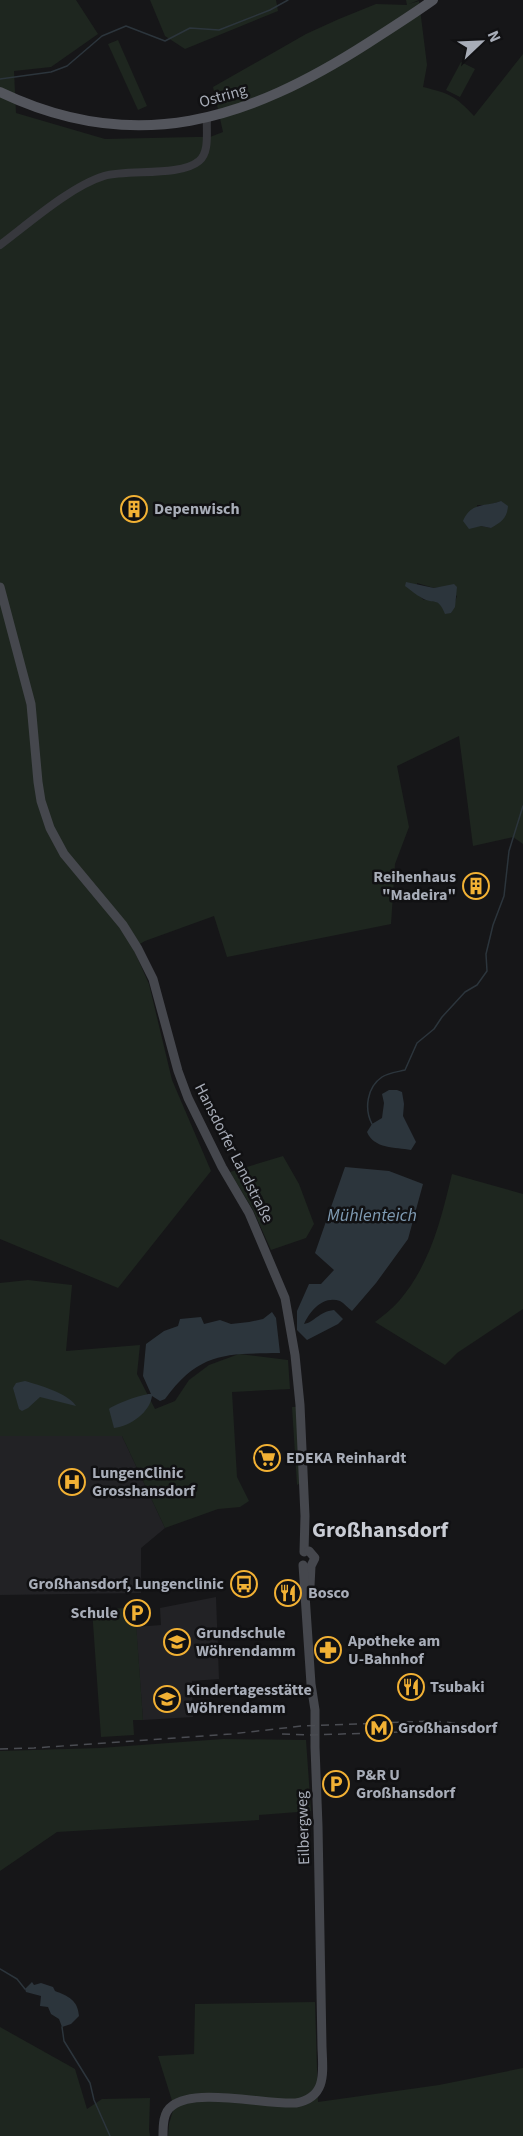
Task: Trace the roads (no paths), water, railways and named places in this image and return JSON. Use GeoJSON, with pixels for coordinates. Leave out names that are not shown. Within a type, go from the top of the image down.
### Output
{"type":"FeatureCollection","features":[{"type":"Feature","properties":{"kind":"main road","name":"Ostring"},"geometry":{"type":"LineString","coordinates":[[0,92],[46,111],[87,122],[144,126],[207,118],[258,102],[307,80],[433,0]]}},
{"type":"Feature","properties":{"kind":"main road","name":"Hansdorfer Landstraße"},"geometry":{"type":"LineString","coordinates":[[0,587],[31,704],[38,782],[41,801],[50,828],[64,854],[123,925],[138,949],[154,985],[188,1098],[222,1167],[249,1213],[285,1298],[298,1380],[307,1552],[300,1559],[307,1565]]}},
{"type":"Feature","properties":{"kind":"main road","name":"Eilbergweg"},"geometry":{"type":"LineString","coordinates":[[163,2136],[163,2126],[172,2105],[187,2100],[216,2098],[290,2103],[310,2099],[318,2090],[321,2082],[315,1710],[311,1684],[307,1565]]}},
{"type":"Feature","properties":{"kind":"street"},"geometry":{"type":"LineString","coordinates":[[0,245],[69,195],[104,176],[175,170],[198,162],[206,148],[207,118]]}},
{"type":"Feature","properties":{"kind":"water"},"geometry":{"type":"Polygon","coordinates":[[[501,501],[508,506],[505,517],[491,528],[481,526],[469,529],[463,521],[474,508],[501,501]]]}},
{"type":"Feature","properties":{"kind":"water"},"geometry":{"type":"Polygon","coordinates":[[[406,582],[434,588],[454,584],[457,587],[455,607],[451,613],[445,614],[438,603],[418,595],[405,586],[406,582]]]}},
{"type":"Feature","properties":{"kind":"water"},"geometry":{"type":"Polygon","coordinates":[[[389,1090],[402,1092],[403,1116],[416,1142],[411,1150],[375,1142],[367,1132],[372,1124],[382,1118],[384,1103],[382,1094],[389,1090]]]}},
{"type":"Feature","properties":{"kind":"water","name":"Mühlenteich"},"geometry":{"type":"Polygon","coordinates":[[[345,1167],[389,1171],[423,1184],[408,1239],[376,1283],[352,1311],[341,1302],[334,1300],[318,1305],[304,1324],[334,1310],[343,1319],[307,1340],[297,1330],[297,1311],[309,1284],[321,1284],[334,1270],[315,1253],[345,1167]]]}},
{"type":"Feature","properties":{"kind":"water"},"geometry":{"type":"Polygon","coordinates":[[[272,1312],[276,1318],[280,1353],[229,1355],[215,1358],[190,1372],[165,1399],[160,1401],[152,1396],[144,1413],[127,1424],[114,1428],[109,1409],[130,1399],[151,1394],[143,1376],[146,1344],[164,1331],[178,1326],[180,1319],[201,1317],[204,1324],[220,1320],[231,1324],[263,1319],[272,1312]]]}},
{"type":"Feature","properties":{"kind":"water"},"geometry":{"type":"Polygon","coordinates":[[[25,1381],[60,1393],[76,1406],[40,1397],[22,1411],[19,1409],[13,1388],[16,1383],[25,1381]]]}},
{"type":"Feature","properties":{"kind":"water"},"geometry":{"type":"Polygon","coordinates":[[[32,1982],[34,1985],[41,1983],[53,1987],[55,1991],[72,1999],[77,2006],[79,2016],[71,2024],[62,2027],[59,2019],[51,2014],[48,2007],[40,2006],[41,1996],[26,1992],[25,1989],[32,1982]]]}},
{"type":"Feature","properties":{"kind":"waterway"},"geometry":{"type":"LineString","coordinates":[[0,79],[51,72],[67,66],[102,36],[126,26],[165,41],[190,28],[219,30],[270,10],[288,0]]}},
{"type":"Feature","properties":{"kind":"waterway"},"geometry":{"type":"LineString","coordinates":[[372,1124],[368,1112],[368,1099],[373,1086],[384,1076],[405,1070],[417,1043],[434,1029],[465,992],[477,985],[487,971],[486,954],[493,925],[504,896],[509,851],[523,806]]}},
{"type":"Feature","properties":{"kind":"waterway"},"geometry":{"type":"LineString","coordinates":[[0,1969],[17,1979],[25,1989]]}},
{"type":"Feature","properties":{"kind":"waterway"},"geometry":{"type":"LineString","coordinates":[[62,2027],[64,2041],[90,2083],[94,2100],[110,2136]]}},
{"type":"Feature","properties":{"kind":"railway"},"geometry":{"type":"LineString","coordinates":[[0,1749],[231,1734],[302,1726],[432,1721],[468,1724]]}},
{"type":"Feature","properties":{"kind":"railway"},"geometry":{"type":"LineString","coordinates":[[282,1734],[462,1730]]}},
{"type":"Feature","properties":{"kind":"place","name":"Depenwisch"},"geometry":{"type":"Point","coordinates":[134,509]}},
{"type":"Feature","properties":{"kind":"place","name":"Reihenhaus \"Madeira\""},"geometry":{"type":"Point","coordinates":[476,886]}},
{"type":"Feature","properties":{"kind":"place","name":"EDEKA Reinhardt"},"geometry":{"type":"Point","coordinates":[267,1458]}},
{"type":"Feature","properties":{"kind":"place","name":"LungenClinic Grosshansdorf"},"geometry":{"type":"Point","coordinates":[72,1482]}},
{"type":"Feature","properties":{"kind":"place","name":"Großhansdorf, Lungenclinic"},"geometry":{"type":"Point","coordinates":[244,1584]}},
{"type":"Feature","properties":{"kind":"place","name":"Bosco"},"geometry":{"type":"Point","coordinates":[288,1593]}},
{"type":"Feature","properties":{"kind":"place","name":"Schule"},"geometry":{"type":"Point","coordinates":[137,1613]}},
{"type":"Feature","properties":{"kind":"place","name":"Grundschule Wöhrendamm"},"geometry":{"type":"Point","coordinates":[177,1642]}},
{"type":"Feature","properties":{"kind":"place","name":"Apotheke am U-Bahnhof"},"geometry":{"type":"Point","coordinates":[328,1650]}},
{"type":"Feature","properties":{"kind":"place","name":"Tsubaki"},"geometry":{"type":"Point","coordinates":[411,1687]}},
{"type":"Feature","properties":{"kind":"place","name":"Kindertagesstätte Wöhrendamm"},"geometry":{"type":"Point","coordinates":[167,1699]}},
{"type":"Feature","properties":{"kind":"place","name":"Großhansdorf"},"geometry":{"type":"Point","coordinates":[379,1728]}},
{"type":"Feature","properties":{"kind":"place","name":"P&R U Großhansdorf"},"geometry":{"type":"Point","coordinates":[336,1784]}},
{"type":"Feature","properties":{"kind":"district","name":"Großhansdorf"},"geometry":{"type":"Point","coordinates":[380,1530]}}]}
